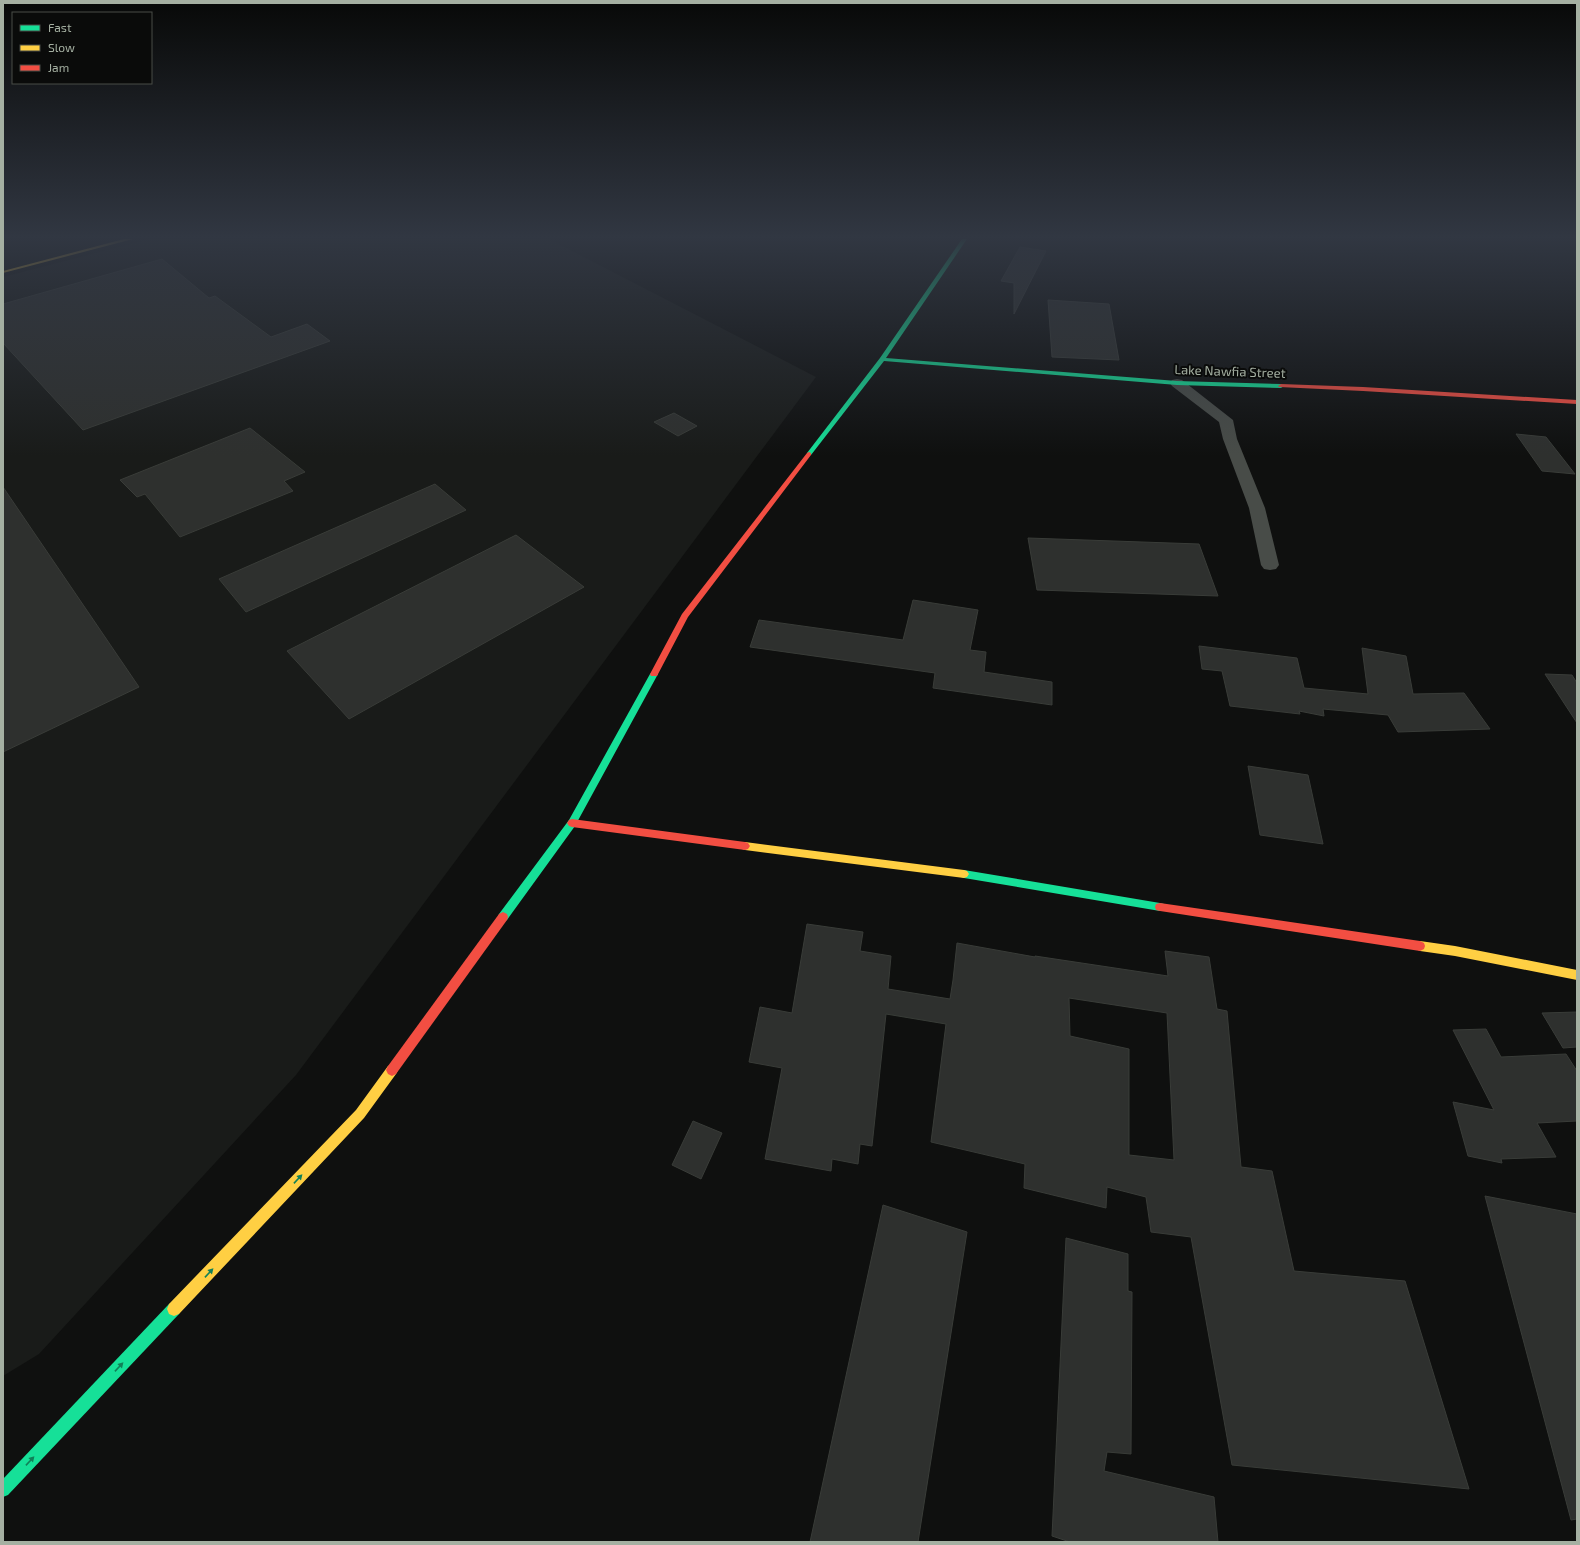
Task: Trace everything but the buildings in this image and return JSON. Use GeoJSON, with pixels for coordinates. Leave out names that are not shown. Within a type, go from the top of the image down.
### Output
{"type":"FeatureCollection","features":[{"type":"Feature","properties":{"kind":"street"},"geometry":{"type":"LineString","coordinates":[[3,1490],[360,1114],[572,823],[685,616],[882,359],[915,311]]}},
{"type":"Feature","properties":{"kind":"street","name":"Lake Nawfia Street"},"geometry":{"type":"LineString","coordinates":[[882,359],[1177,383],[1363,389],[1577,402]]}},
{"type":"Feature","properties":{"kind":"street"},"geometry":{"type":"LineString","coordinates":[[1177,383],[1226,420],[1230,439],[1257,508],[1270,565]]}},
{"type":"Feature","properties":{"kind":"street"},"geometry":{"type":"LineString","coordinates":[[572,823],[992,878],[1234,919],[1455,951],[1577,975]]}},
{"type":"Feature","properties":{"kind":"shaded area"},"geometry":{"type":"Polygon","coordinates":[[[3,311],[688,311],[816,377],[296,1075],[39,1354],[3,1376],[3,311]]]}},
{"type":"Feature","properties":{"kind":"traffic: fast"},"geometry":{"type":"LineString","coordinates":[[809,454],[882,359],[915,311]]}},
{"type":"Feature","properties":{"kind":"traffic: fast"},"geometry":{"type":"LineString","coordinates":[[882,359],[1177,383],[1281,386]]}},
{"type":"Feature","properties":{"kind":"traffic: fast"},"geometry":{"type":"LineString","coordinates":[[503,917],[572,823],[654,674]]}},
{"type":"Feature","properties":{"kind":"traffic: fast"},"geometry":{"type":"LineString","coordinates":[[964,874],[1160,907]]}},
{"type":"Feature","properties":{"kind":"traffic: fast"},"geometry":{"type":"LineString","coordinates":[[3,1490],[174,1309]]}},
{"type":"Feature","properties":{"kind":"traffic: slow"},"geometry":{"type":"LineString","coordinates":[[745,846],[964,874]]}},
{"type":"Feature","properties":{"kind":"traffic: slow"},"geometry":{"type":"LineString","coordinates":[[1420,946],[1455,951],[1577,975]]}},
{"type":"Feature","properties":{"kind":"traffic: slow"},"geometry":{"type":"LineString","coordinates":[[174,1309],[360,1114],[392,1070]]}},
{"type":"Feature","properties":{"kind":"traffic: jam"},"geometry":{"type":"LineString","coordinates":[[1281,386],[1363,389],[1577,402]]}},
{"type":"Feature","properties":{"kind":"traffic: jam"},"geometry":{"type":"LineString","coordinates":[[654,674],[685,616],[809,454]]}},
{"type":"Feature","properties":{"kind":"traffic: jam"},"geometry":{"type":"LineString","coordinates":[[572,823],[745,846]]}},
{"type":"Feature","properties":{"kind":"traffic: jam"},"geometry":{"type":"LineString","coordinates":[[1160,907],[1420,946]]}},
{"type":"Feature","properties":{"kind":"traffic: jam"},"geometry":{"type":"LineString","coordinates":[[392,1070],[503,917]]}}]}
